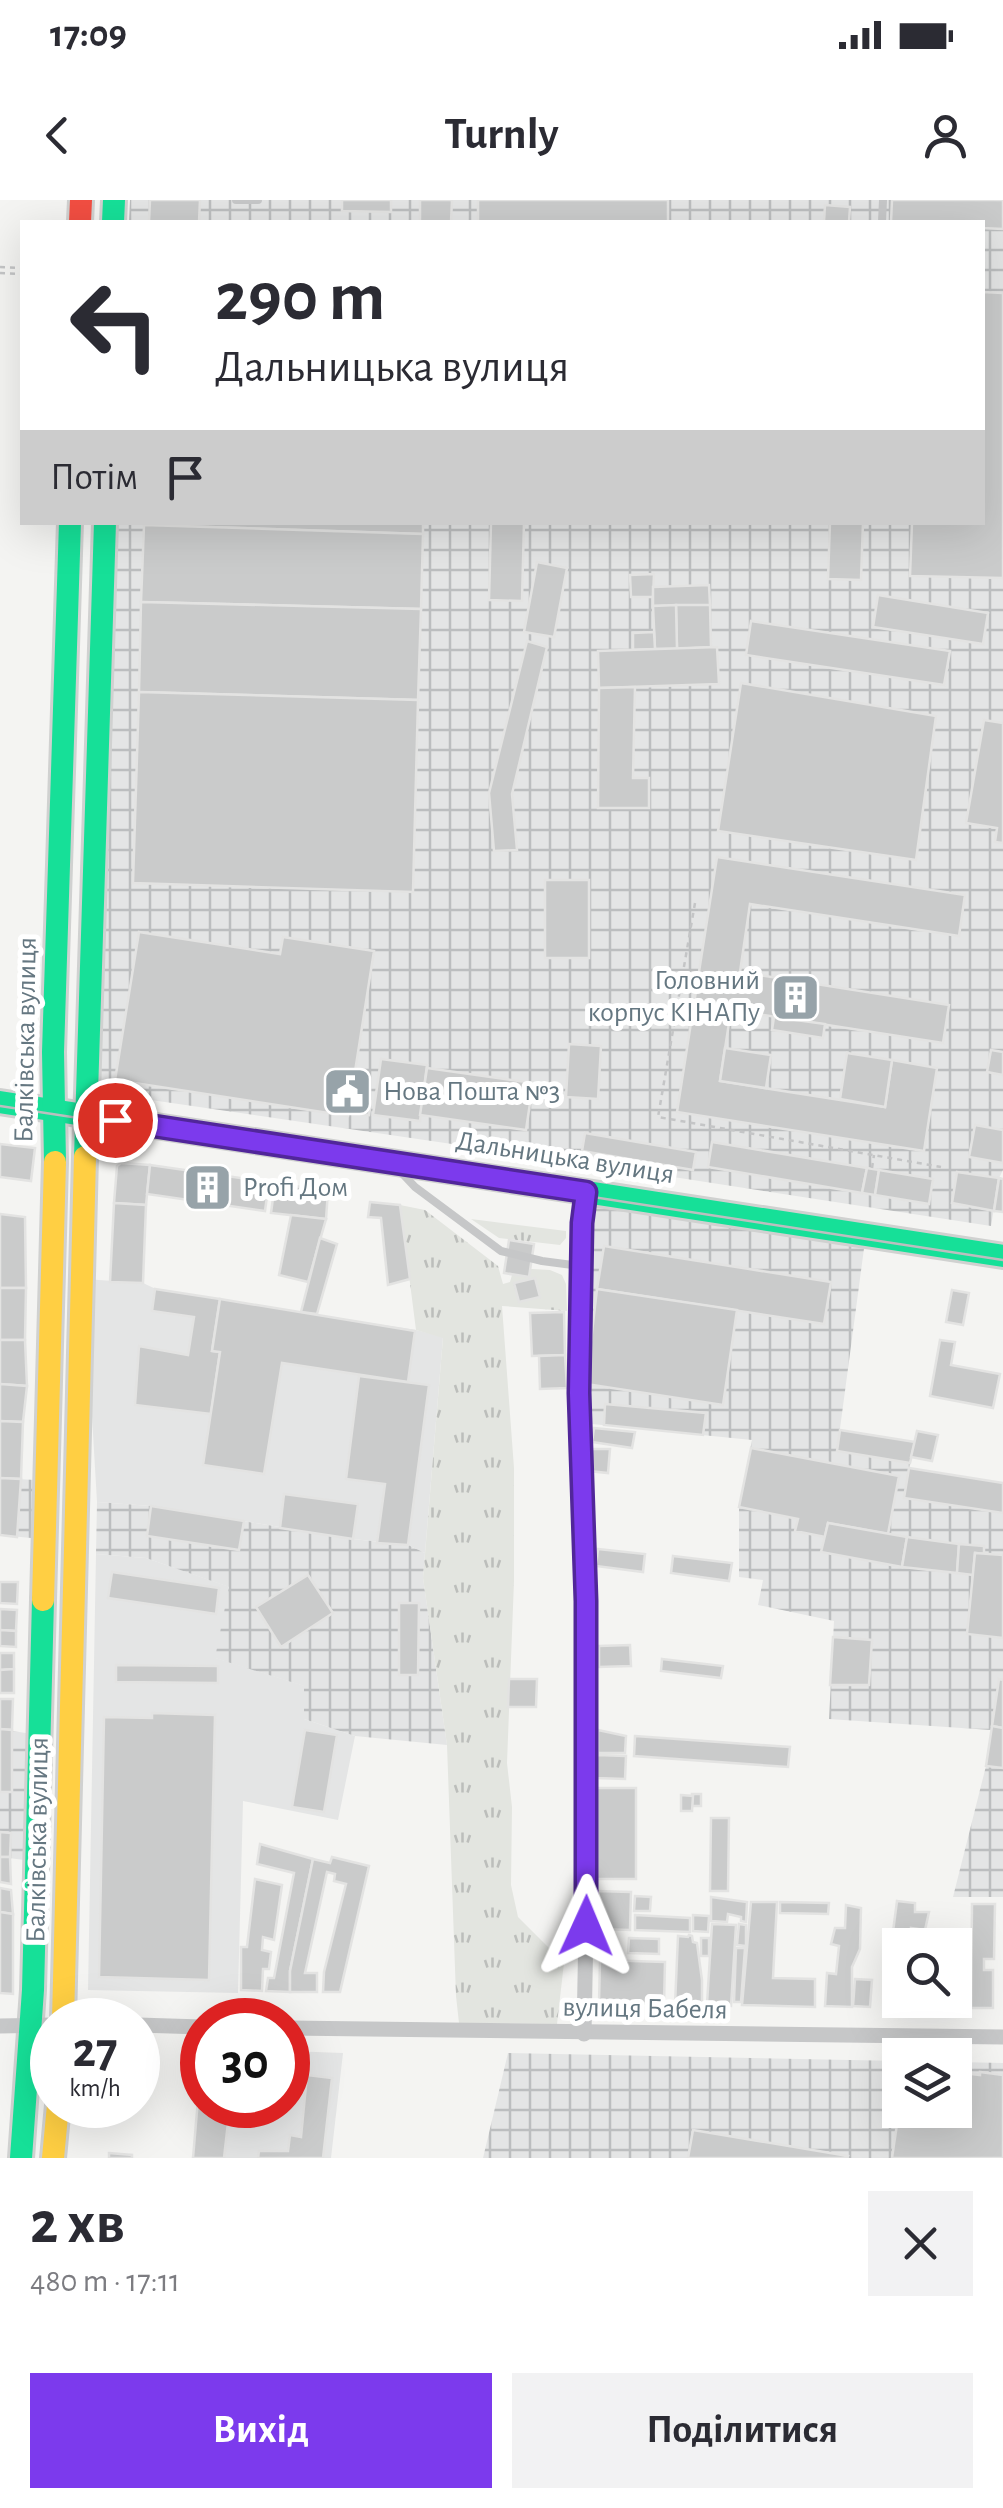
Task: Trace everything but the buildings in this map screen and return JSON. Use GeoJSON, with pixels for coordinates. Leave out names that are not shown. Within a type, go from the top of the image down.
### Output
{"type":"FeatureCollection","features":[{"type":"Feature","properties":{"kind":"main road","name":"Балківська вулиця"},"geometry":{"type":"LineString","coordinates":[[42,1998],[54,1033],[70,525]]}},
{"type":"Feature","properties":{"kind":"main road","name":"Балківська вулиця"},"geometry":{"type":"LineString","coordinates":[[64,1998],[105,525]]}},
{"type":"Feature","properties":{"kind":"main road","name":"Дальницька вулиця"},"geometry":{"type":"LineString","coordinates":[[0,1102],[1003,1256]]}},
{"type":"Feature","properties":{"kind":"main road","name":"Балківська вулиця"},"geometry":{"type":"LineString","coordinates":[[21,2158],[30,2101]]}},
{"type":"Feature","properties":{"kind":"main road"},"geometry":{"type":"LineString","coordinates":[[53,2158],[56,2128]]}},
{"type":"Feature","properties":{"kind":"street"},"geometry":{"type":"LineString","coordinates":[[584,2034],[588,1798],[579,1393],[586,1192]]}},
{"type":"Feature","properties":{"kind":"street"},"geometry":{"type":"LineString","coordinates":[[0,2026],[30,2025]]}},
{"type":"Feature","properties":{"kind":"street","name":"вулиця Бабеля"},"geometry":{"type":"LineString","coordinates":[[310,2028],[1003,2037]]}},
{"type":"Feature","properties":{"kind":"lane"},"geometry":{"type":"LineString","coordinates":[[236,200],[258,200]]}},
{"type":"Feature","properties":{"kind":"lane"},"geometry":{"type":"LineString","coordinates":[[393,1162],[415,1187],[501,1251],[583,1266]]}},
{"type":"Feature","properties":{"kind":"path"},"geometry":{"type":"LineString","coordinates":[[694,903],[658,1117],[941,1167]]}},
{"type":"Feature","properties":{"kind":"path"},"geometry":{"type":"LineString","coordinates":[[680,986],[697,988]]}},
{"type":"Feature","properties":{"kind":"path"},"geometry":{"type":"LineString","coordinates":[[872,1168],[874,1156]]}},
{"type":"Feature","properties":{"kind":"shaded area"},"geometry":{"type":"Polygon","coordinates":[[[130,200],[1003,200],[1003,1170],[991,1226],[96,1092],[118,525],[985,525],[985,220],[129,220],[130,200]]]}},
{"type":"Feature","properties":{"kind":"shaded area"},"geometry":{"type":"Polygon","coordinates":[[[588,1197],[865,1241],[837,1451],[910,1463],[904,1498],[1003,1513],[1003,1897],[953,1897],[986,1766],[991,1730],[829,1719],[834,1621],[758,1605],[763,1580],[739,1577],[739,1507],[752,1440],[582,1423],[588,1197]]]}},
{"type":"Feature","properties":{"kind":"shaded area"},"geometry":{"type":"Polygon","coordinates":[[[84,1279],[143,1283],[158,1290],[443,1337],[425,1553],[408,1545],[151,1506],[97,1502],[84,1279]]]}},
{"type":"Feature","properties":{"kind":"shaded area"},"geometry":{"type":"Polygon","coordinates":[[[0,1478],[35,1480],[31,1538],[0,1535],[0,1478]]]}},
{"type":"Feature","properties":{"kind":"shaded area"},"geometry":{"type":"Polygon","coordinates":[[[97,1502],[151,1506],[408,1545],[425,1553],[423,1578],[447,1745],[355,1736],[304,1719],[304,1686],[215,1658],[229,1587],[146,1558],[96,1554],[97,1502]]]}},
{"type":"Feature","properties":{"kind":"shaded area"},"geometry":{"type":"Polygon","coordinates":[[[96,1554],[146,1558],[230,1587],[216,1658],[305,1686],[304,1719],[355,1736],[338,1820],[243,1801],[238,1993],[88,1990],[96,1554]]]}},
{"type":"Feature","properties":{"kind":"shaded area"},"geometry":{"type":"Polygon","coordinates":[[[0,1729],[32,1734],[25,1860],[0,1857],[0,1729]]]}},
{"type":"Feature","properties":{"kind":"shaded area"},"geometry":{"type":"Polygon","coordinates":[[[310,2052],[343,2053],[331,2158],[193,2158],[195,2128],[310,2128],[310,2052]]]}},
{"type":"Feature","properties":{"kind":"shaded area"},"geometry":{"type":"Polygon","coordinates":[[[508,2053],[882,2061],[882,2128],[972,2128],[972,2062],[1003,2063],[1003,2158],[483,2158],[508,2053]]]}},
{"type":"Feature","properties":{"kind":"green space"},"geometry":{"type":"Polygon","coordinates":[[[400,1205],[425,1210],[498,1266],[503,1284],[510,1282],[514,1268],[550,1270],[562,1275],[566,1284],[567,1311],[502,1306],[514,1468],[507,1763],[512,1807],[511,1885],[518,1917],[564,1963],[557,2024],[459,2023],[447,1745],[423,1578],[443,1338],[416,1330],[400,1205]]]}},
{"type":"Feature","properties":{"kind":"green space"},"geometry":{"type":"Polygon","coordinates":[[[471,1219],[566,1231],[566,1238],[560,1245],[499,1238],[471,1219]]]}},
{"type":"Feature","properties":{"kind":"tram line"},"geometry":{"type":"LineString","coordinates":[[0,1106],[1003,1260]]}},
{"type":"Feature","properties":{"kind":"traffic: fast"},"geometry":{"type":"LineString","coordinates":[[113,220],[114,200]]}},
{"type":"Feature","properties":{"kind":"traffic: fast"},"geometry":{"type":"LineString","coordinates":[[55,1162],[53,1052],[70,525]]}},
{"type":"Feature","properties":{"kind":"traffic: fast"},"geometry":{"type":"LineString","coordinates":[[85,1157],[105,525]]}},
{"type":"Feature","properties":{"kind":"traffic: fast"},"geometry":{"type":"LineString","coordinates":[[0,1102],[1003,1256]]}},
{"type":"Feature","properties":{"kind":"traffic: fast"},"geometry":{"type":"LineString","coordinates":[[21,2158],[33,1990],[43,1600]]}},
{"type":"Feature","properties":{"kind":"traffic: slow"},"geometry":{"type":"LineString","coordinates":[[64,1998],[85,1157]]}},
{"type":"Feature","properties":{"kind":"traffic: slow"},"geometry":{"type":"LineString","coordinates":[[43,1600],[55,1162]]}},
{"type":"Feature","properties":{"kind":"traffic: slow"},"geometry":{"type":"LineString","coordinates":[[53,2158],[56,2128]]}},
{"type":"Feature","properties":{"kind":"traffic: jam"},"geometry":{"type":"LineString","coordinates":[[80,220],[81,200]]}},
{"type":"Feature","properties":{"kind":"place","name":"Головний корпус КІНАПу"},"geometry":{"type":"Point","coordinates":[795,997]}},
{"type":"Feature","properties":{"kind":"place","name":"Нова Пошта №3"},"geometry":{"type":"Point","coordinates":[348,1092]}},
{"type":"Feature","properties":{"kind":"place","name":"Profi Дом"},"geometry":{"type":"Point","coordinates":[208,1188]}},
{"type":"Feature","properties":{"kind":"route"},"geometry":{"type":"LineString","coordinates":[[115,1120],[586,1192],[579,1393],[586,1601],[586,1926]]}}]}
